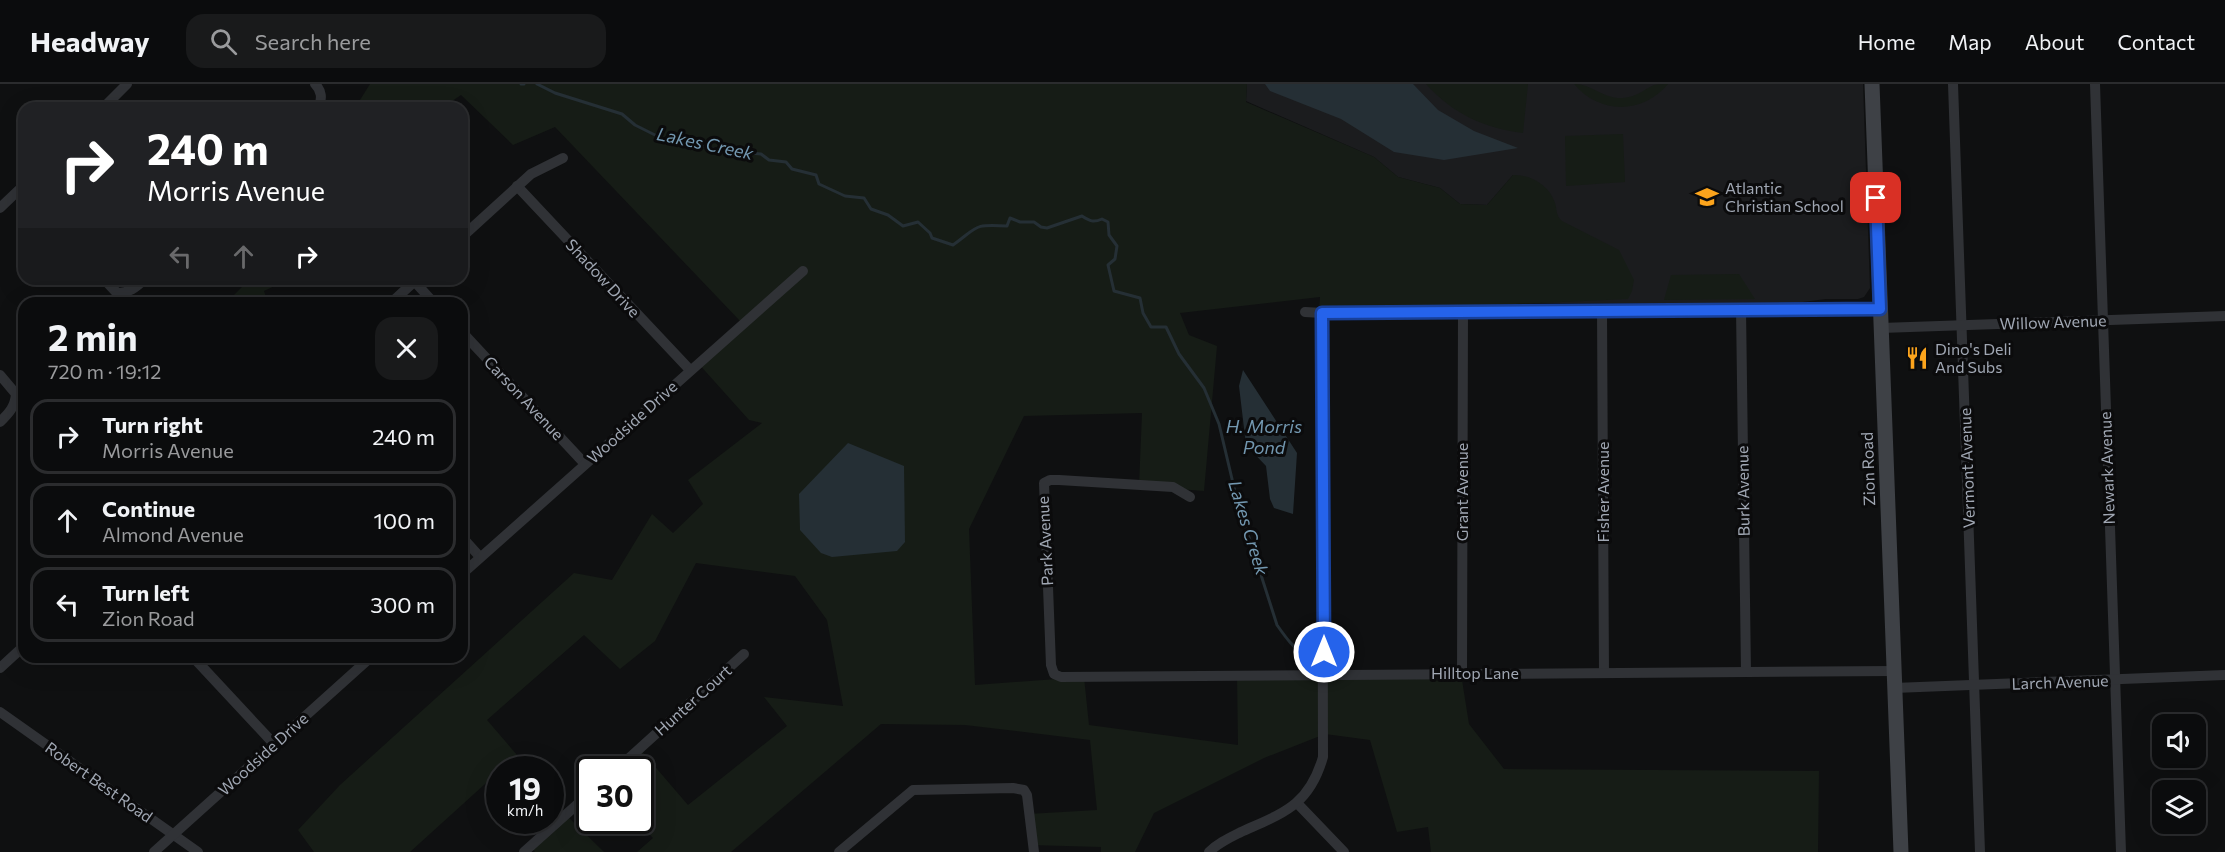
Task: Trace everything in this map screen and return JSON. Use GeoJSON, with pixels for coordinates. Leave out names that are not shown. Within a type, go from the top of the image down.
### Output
{"type":"FeatureCollection","features":[{"type":"Feature","properties":{"kind":"street"},"geometry":{"type":"LineString","coordinates":[[109,102],[127,84]]}},
{"type":"Feature","properties":{"kind":"street"},"geometry":{"type":"LineString","coordinates":[[315,84],[320,90],[320,102]]}},
{"type":"Feature","properties":{"kind":"street","name":"Zion Road"},"geometry":{"type":"LineString","coordinates":[[1872,84],[1901,852]]}},
{"type":"Feature","properties":{"kind":"street","name":"Vermont Avenue"},"geometry":{"type":"LineString","coordinates":[[1953,84],[1980,852]]}},
{"type":"Feature","properties":{"kind":"street","name":"Newark Avenue"},"geometry":{"type":"LineString","coordinates":[[2095,84],[2121,852]]}},
{"type":"Feature","properties":{"kind":"street"},"geometry":{"type":"LineString","coordinates":[[468,231],[531,174],[563,158]]}},
{"type":"Feature","properties":{"kind":"street","name":"Shadow Drive"},"geometry":{"type":"LineString","coordinates":[[517,186],[690,370]]}},
{"type":"Feature","properties":{"kind":"street"},"geometry":{"type":"LineString","coordinates":[[0,208],[18,193]]}},
{"type":"Feature","properties":{"kind":"street","name":"Woodside Drive"},"geometry":{"type":"LineString","coordinates":[[468,568],[803,271]]}},
{"type":"Feature","properties":{"kind":"street"},"geometry":{"type":"LineString","coordinates":[[110,285],[117,292],[124,293],[132,291],[138,285]]}},
{"type":"Feature","properties":{"kind":"street"},"geometry":{"type":"LineString","coordinates":[[398,297],[411,285]]}},
{"type":"Feature","properties":{"kind":"street"},"geometry":{"type":"LineString","coordinates":[[420,285],[429,297]]}},
{"type":"Feature","properties":{"kind":"street","name":"Burk Avenue"},"geometry":{"type":"LineString","coordinates":[[1741,309],[1746,672]]}},
{"type":"Feature","properties":{"kind":"street"},"geometry":{"type":"LineString","coordinates":[[1305,312],[1880,309]]}},
{"type":"Feature","properties":{"kind":"street","name":"Grant Avenue"},"geometry":{"type":"LineString","coordinates":[[1462,673],[1463,311]]}},
{"type":"Feature","properties":{"kind":"street","name":"Fisher Avenue"},"geometry":{"type":"LineString","coordinates":[[1602,311],[1604,673]]}},
{"type":"Feature","properties":{"kind":"street"},"geometry":{"type":"LineString","coordinates":[[1209,852],[1222,841],[1278,817],[1298,803],[1316,778],[1323,757],[1322,313]]}},
{"type":"Feature","properties":{"kind":"street","name":"Willow Avenue"},"geometry":{"type":"LineString","coordinates":[[1881,328],[2225,316]]}},
{"type":"Feature","properties":{"kind":"street","name":"Carson Avenue"},"geometry":{"type":"LineString","coordinates":[[468,339],[585,464]]}},
{"type":"Feature","properties":{"kind":"street"},"geometry":{"type":"LineString","coordinates":[[0,375],[15,394],[15,402],[11,411],[0,422]]}},
{"type":"Feature","properties":{"kind":"street","name":"Park Avenue"},"geometry":{"type":"LineString","coordinates":[[1056,675],[1051,665],[1042,487],[1044,483],[1059,480],[1173,487],[1190,497]]}},
{"type":"Feature","properties":{"kind":"street"},"geometry":{"type":"LineString","coordinates":[[468,544],[480,557]]}},
{"type":"Feature","properties":{"kind":"street"},"geometry":{"type":"LineString","coordinates":[[0,668],[18,652]]}},
{"type":"Feature","properties":{"kind":"street","name":"Hunter Court"},"geometry":{"type":"LineString","coordinates":[[631,756],[744,654]]}},
{"type":"Feature","properties":{"kind":"street"},"geometry":{"type":"LineString","coordinates":[[199,663],[274,744]]}},
{"type":"Feature","properties":{"kind":"street","name":"Woodside Drive"},"geometry":{"type":"LineString","coordinates":[[154,852],[364,663]]}},
{"type":"Feature","properties":{"kind":"street","name":"Hilltop Lane"},"geometry":{"type":"LineString","coordinates":[[1056,675],[1894,671]]}},
{"type":"Feature","properties":{"kind":"street","name":"Larch Avenue"},"geometry":{"type":"LineString","coordinates":[[1894,687],[2225,675]]}},
{"type":"Feature","properties":{"kind":"street","name":"Robert Best Road"},"geometry":{"type":"LineString","coordinates":[[0,712],[198,852]]}},
{"type":"Feature","properties":{"kind":"street"},"geometry":{"type":"LineString","coordinates":[[839,852],[913,790],[1013,788],[1024,790],[1028,798],[1034,852]]}},
{"type":"Feature","properties":{"kind":"street"},"geometry":{"type":"LineString","coordinates":[[1298,803],[1344,852]]}},
{"type":"Feature","properties":{"kind":"street"},"geometry":{"type":"LineString","coordinates":[[524,852],[576,806]]}},
{"type":"Feature","properties":{"kind":"shaded area"},"geometry":{"type":"Polygon","coordinates":[[[370,84],[1247,84],[1246,102],[1374,157],[1398,177],[1440,188],[1460,204],[1487,205],[1513,175],[1520,175],[1539,182],[1549,191],[1562,221],[1619,250],[1634,280],[1628,299],[1319,313],[1320,297],[1180,313],[1189,335],[1217,346],[1204,491],[1139,486],[1142,413],[1024,416],[969,529],[975,685],[1084,677],[1089,725],[1238,745],[1237,675],[1413,675],[1462,680],[1469,724],[1504,769],[1819,771],[1818,852],[1431,852],[1428,827],[1397,832],[1370,740],[1325,734],[1264,758],[1154,813],[1135,852],[1101,852],[1101,847],[1030,845],[1028,814],[1097,810],[1090,740],[965,725],[881,724],[731,852],[637,852],[653,838],[649,834],[654,834],[654,765],[688,805],[787,726],[764,697],[843,706],[827,620],[795,576],[696,563],[655,641],[620,669],[584,635],[487,720],[517,755],[486,756],[486,783],[410,852],[314,852],[298,830],[340,785],[574,573],[612,580],[652,514],[673,533],[703,504],[688,480],[762,423],[749,420],[697,362],[741,322],[555,127],[513,145],[461,95],[451,102],[362,102],[360,100],[370,84]]]}},
{"type":"Feature","properties":{"kind":"shaded area","name":"Atlantic Christian School"},"geometry":{"type":"Polygon","coordinates":[[[1247,84],[1863,84],[1870,288],[1864,297],[1858,299],[1826,299],[1795,303],[1542,303],[1513,175],[1487,205],[1460,204],[1440,188],[1398,177],[1374,157],[1246,101],[1247,84]]]}},
{"type":"Feature","properties":{"kind":"shaded area"},"geometry":{"type":"Polygon","coordinates":[[[1426,84],[1528,84],[1523,133],[1509,131],[1470,118],[1447,104],[1426,84]]]}},
{"type":"Feature","properties":{"kind":"shaded area"},"geometry":{"type":"Polygon","coordinates":[[[1574,84],[1587,86],[1616,98],[1623,98],[1636,95],[1654,85],[1668,84],[1646,101],[1633,106],[1621,107],[1596,101],[1574,84]]]}},
{"type":"Feature","properties":{"kind":"shaded area"},"geometry":{"type":"Polygon","coordinates":[[[1623,134],[1625,182],[1566,186],[1565,136],[1623,134]]]}},
{"type":"Feature","properties":{"kind":"shaded area"},"geometry":{"type":"Polygon","coordinates":[[[1739,274],[1755,299],[1664,300],[1671,275],[1739,274]]]}},
{"type":"Feature","properties":{"kind":"shaded area"},"geometry":{"type":"Polygon","coordinates":[[[244,285],[276,285],[264,291],[266,297],[232,297],[244,285]]]}},
{"type":"Feature","properties":{"kind":"shaded area"},"geometry":{"type":"Polygon","coordinates":[[[639,748],[646,756],[629,756],[639,748]]]}},
{"type":"Feature","properties":{"kind":"shaded area"},"geometry":{"type":"Polygon","coordinates":[[[566,815],[576,825],[576,834],[586,834],[604,852],[535,852],[530,846],[544,834],[564,834],[564,817],[566,815]]]}},
{"type":"Feature","properties":{"kind":"water"},"geometry":{"type":"Polygon","coordinates":[[[1265,84],[1413,84],[1438,110],[1474,131],[1518,148],[1444,160],[1394,152],[1341,119],[1270,91],[1265,84]]]}},
{"type":"Feature","properties":{"kind":"water","name":"H. Morris Pond"},"geometry":{"type":"Polygon","coordinates":[[[1243,370],[1297,453],[1293,514],[1274,508],[1270,499],[1266,466],[1246,445],[1239,386],[1243,370]]]}},
{"type":"Feature","properties":{"kind":"water"},"geometry":{"type":"Polygon","coordinates":[[[848,443],[904,466],[905,542],[897,551],[832,557],[821,553],[800,530],[799,494],[848,443]]]}},
{"type":"Feature","properties":{"kind":"waterway","name":"Lakes Creek"},"geometry":{"type":"LineString","coordinates":[[537,84],[555,93],[622,114],[635,125],[661,138],[682,136],[703,146],[731,151],[746,149],[750,153],[761,154],[769,160],[786,162],[792,169],[816,175],[819,184],[845,196],[864,198],[871,209],[888,215],[903,226],[918,222],[932,238],[953,245],[982,226],[1007,226],[1010,218],[1020,222],[1034,222],[1047,228],[1082,216],[1092,221],[1102,219],[1108,222],[1109,235],[1117,246],[1115,259],[1108,265],[1114,291],[1140,298],[1143,313],[1151,327],[1166,327],[1179,354],[1204,388],[1219,424],[1237,500],[1277,625],[1294,647],[1308,657]]}},
{"type":"Feature","properties":{"kind":"place","name":"Atlantic Christian School"},"geometry":{"type":"Point","coordinates":[1707,197]}},
{"type":"Feature","properties":{"kind":"place","name":"Dino's Deli And Subs"},"geometry":{"type":"Point","coordinates":[1917,358]}},
{"type":"Feature","properties":{"kind":"route"},"geometry":{"type":"LineString","coordinates":[[1324,652],[1322,313],[1880,309],[1876,198]]}}]}
